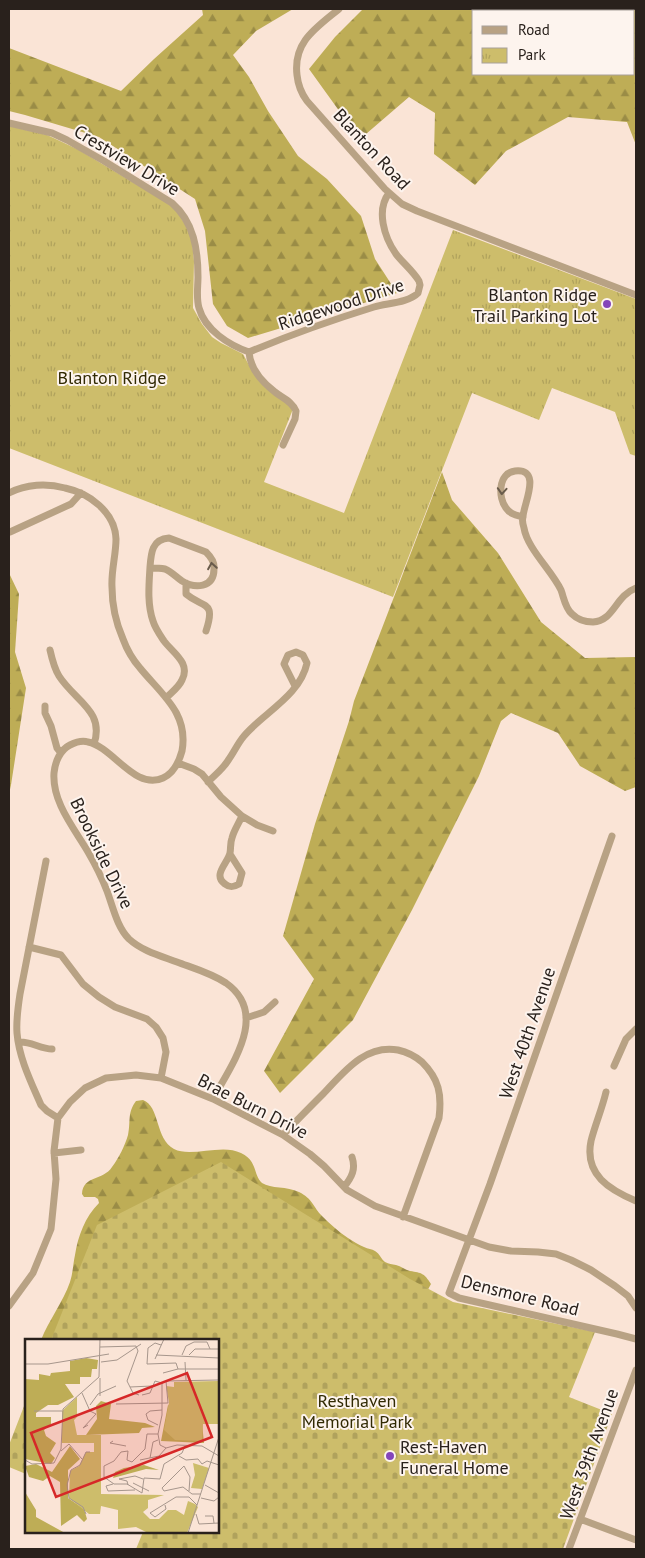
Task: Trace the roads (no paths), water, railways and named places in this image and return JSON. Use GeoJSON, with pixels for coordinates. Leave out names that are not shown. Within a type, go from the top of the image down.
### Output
{"type":"FeatureCollection","features":[{"type":"Feature","properties":{"kind":"street","name":"Blanton Road"},"geometry":{"type":"LineString","coordinates":[[339,9],[312,31],[302,44],[297,56],[298,82],[306,101],[389,192],[402,204],[417,211],[636,295]]}},
{"type":"Feature","properties":{"kind":"street","name":"Crestview Drive"},"geometry":{"type":"LineString","coordinates":[[9,123],[52,133],[67,140],[104,161],[179,209],[189,224],[198,258],[198,307],[201,314],[221,338],[233,346],[249,352]]}},
{"type":"Feature","properties":{"kind":"street","name":"Ridgewood Drive"},"geometry":{"type":"LineString","coordinates":[[249,352],[326,323],[409,299],[418,293],[419,281],[395,252],[384,228],[382,209],[384,199],[389,192]]}},
{"type":"Feature","properties":{"kind":"street"},"geometry":{"type":"LineString","coordinates":[[249,352],[251,362],[261,379],[292,404],[296,411],[295,419],[284,445]]}},
{"type":"Feature","properties":{"kind":"street"},"geometry":{"type":"LineString","coordinates":[[523,517],[510,512],[501,499],[500,491],[504,477],[513,471],[524,472],[528,476],[530,483],[523,517],[524,531],[529,542],[561,590],[565,604],[574,616],[588,622],[602,620],[625,594],[636,588]]}},
{"type":"Feature","properties":{"kind":"street"},"geometry":{"type":"LineString","coordinates":[[9,493],[16,489],[33,486],[54,485],[70,489],[93,500],[111,520],[116,541],[112,572],[112,598],[117,623],[123,640],[136,663],[175,710],[181,728],[182,748],[178,763],[168,775],[162,779],[151,781],[132,772],[89,742],[77,742],[64,748],[61,753],[57,748],[51,726],[44,711],[45,706]]}},
{"type":"Feature","properties":{"kind":"street"},"geometry":{"type":"LineString","coordinates":[[10,532],[71,504],[81,493]]}},
{"type":"Feature","properties":{"kind":"street"},"geometry":{"type":"LineString","coordinates":[[150,568],[168,570],[186,583],[204,586],[211,581],[214,575],[214,564],[206,552],[171,539],[163,538],[152,549],[150,568],[151,613],[164,641],[180,659],[185,669],[182,681],[166,697]]}},
{"type":"Feature","properties":{"kind":"street"},"geometry":{"type":"LineString","coordinates":[[186,583],[186,594],[205,605],[210,611],[206,631]]}},
{"type":"Feature","properties":{"kind":"street"},"geometry":{"type":"LineString","coordinates":[[50,650],[53,664],[60,677],[94,718],[97,732],[94,744]]}},
{"type":"Feature","properties":{"kind":"street"},"geometry":{"type":"LineString","coordinates":[[208,782],[229,760],[244,736],[280,702],[295,686],[302,676],[307,663],[303,655],[296,652],[288,655],[284,664],[295,686]]}},
{"type":"Feature","properties":{"kind":"street","name":"Brookside Drive"},"geometry":{"type":"LineString","coordinates":[[61,753],[56,762],[54,776],[59,802],[88,852],[106,888],[117,920],[125,934],[135,943],[148,950],[208,974],[229,985],[242,1001],[246,1018]]}},
{"type":"Feature","properties":{"kind":"street"},"geometry":{"type":"LineString","coordinates":[[178,763],[202,774],[221,797],[242,816],[257,825],[273,831]]}},
{"type":"Feature","properties":{"kind":"street"},"geometry":{"type":"LineString","coordinates":[[230,854],[232,838],[242,816]]}},
{"type":"Feature","properties":{"kind":"street","name":"West 40th Avenue"},"geometry":{"type":"LineString","coordinates":[[469,1240],[612,836]]}},
{"type":"Feature","properties":{"kind":"street"},"geometry":{"type":"LineString","coordinates":[[9,1306],[11,1295],[33,1273],[51,1229],[56,1179],[54,1154],[58,1118],[46,1111],[41,1105],[25,1067],[17,1034],[17,1011],[46,861]]}},
{"type":"Feature","properties":{"kind":"street"},"geometry":{"type":"LineString","coordinates":[[29,947],[61,955],[83,984],[99,997],[115,1007],[147,1019],[156,1027],[163,1038],[166,1052],[161,1078]]}},
{"type":"Feature","properties":{"kind":"street"},"geometry":{"type":"LineString","coordinates":[[213,1099],[244,1038],[246,1018],[264,1012],[275,1002]]}},
{"type":"Feature","properties":{"kind":"street"},"geometry":{"type":"LineString","coordinates":[[614,1066],[626,1039],[636,1028]]}},
{"type":"Feature","properties":{"kind":"street"},"geometry":{"type":"LineString","coordinates":[[18,1042],[52,1049]]}},
{"type":"Feature","properties":{"kind":"street"},"geometry":{"type":"LineString","coordinates":[[283,1135],[347,1068],[362,1057],[379,1050],[389,1049],[412,1055],[420,1060],[433,1074],[439,1089],[439,1118],[403,1217]]}},
{"type":"Feature","properties":{"kind":"street","name":"Brae Burn Drive"},"geometry":{"type":"LineString","coordinates":[[58,1118],[70,1102],[85,1088],[106,1078],[136,1075],[161,1078],[213,1099],[283,1135],[310,1154],[344,1187],[364,1201],[403,1217],[501,1250],[556,1254],[591,1270],[615,1286],[628,1296],[636,1308]]}},
{"type":"Feature","properties":{"kind":"street"},"geometry":{"type":"LineString","coordinates":[[606,1092],[591,1141],[591,1162],[600,1179],[608,1188],[636,1201]]}},
{"type":"Feature","properties":{"kind":"street"},"geometry":{"type":"LineString","coordinates":[[54,1154],[81,1150]]}},
{"type":"Feature","properties":{"kind":"street"},"geometry":{"type":"LineString","coordinates":[[344,1187],[352,1178],[354,1165],[352,1157]]}},
{"type":"Feature","properties":{"kind":"street","name":"Densmore Road"},"geometry":{"type":"LineString","coordinates":[[469,1240],[449,1294],[459,1298],[636,1339]]}},
{"type":"Feature","properties":{"kind":"street","name":"West 39th Avenue"},"geometry":{"type":"LineString","coordinates":[[569,1549],[636,1370]]}},
{"type":"Feature","properties":{"kind":"street"},"geometry":{"type":"LineString","coordinates":[[580,1520],[636,1540]]}},
{"type":"Feature","properties":{"kind":"place","name":"Blanton Ridge Trail Parking Lot"},"geometry":{"type":"Point","coordinates":[607,304]}},
{"type":"Feature","properties":{"kind":"place","name":"Rest-Haven Funeral Home"},"geometry":{"type":"Point","coordinates":[390,1456]}},
{"type":"Feature","properties":{"kind":"park label","name":"Blanton Ridge"},"geometry":{"type":"Point","coordinates":[112,377]}},
{"type":"Feature","properties":{"kind":"park label","name":"Resthaven Memorial Park"},"geometry":{"type":"Point","coordinates":[357,1410]}}]}
